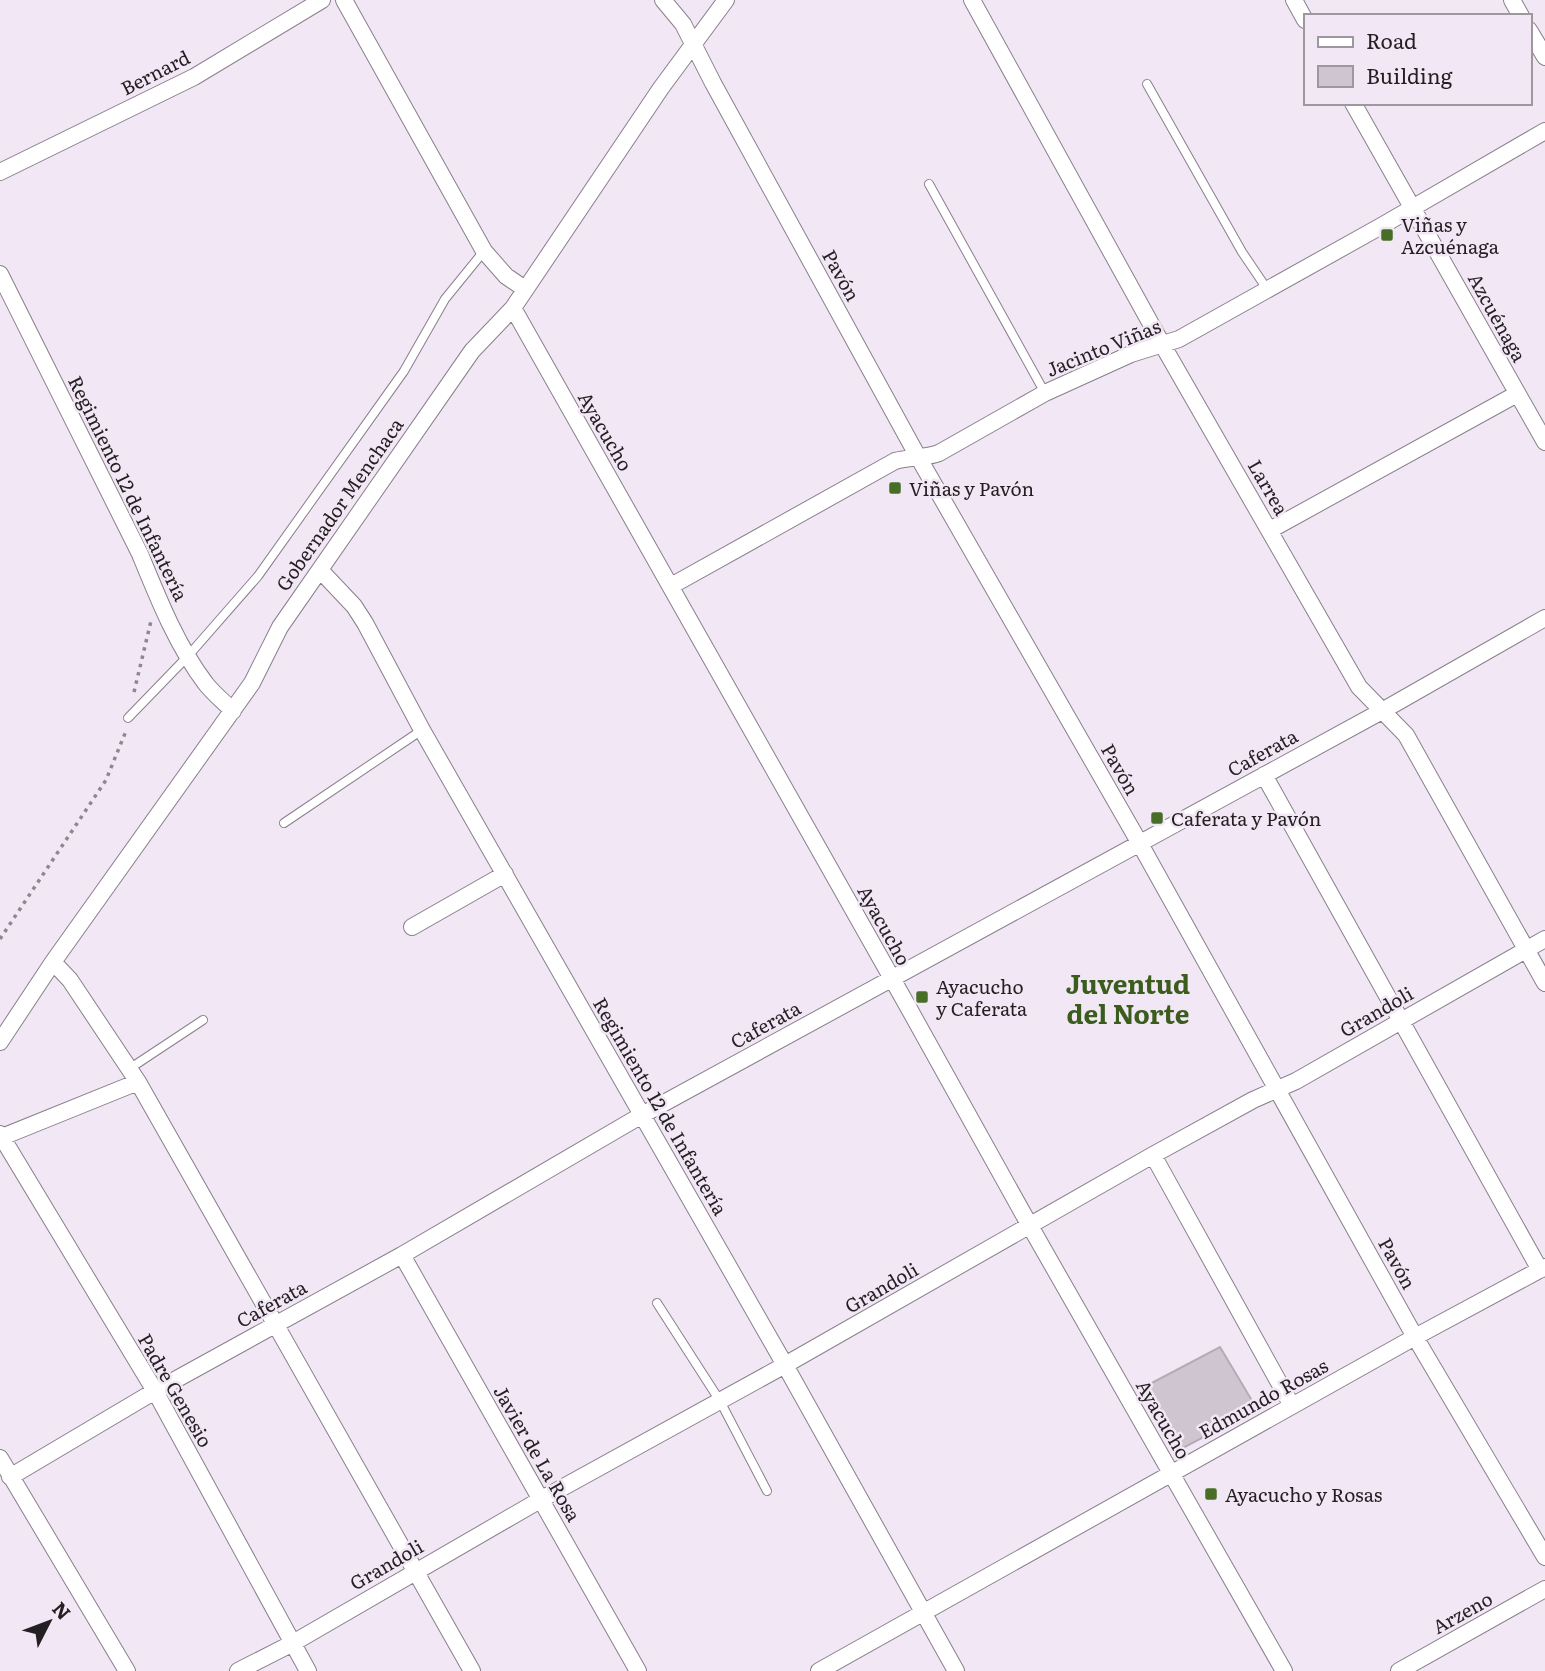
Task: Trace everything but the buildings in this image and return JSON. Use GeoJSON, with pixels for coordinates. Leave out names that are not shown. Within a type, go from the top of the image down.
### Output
{"type":"FeatureCollection","features":[{"type":"Feature","properties":{"kind":"street","name":"Bernard"},"geometry":{"type":"LineString","coordinates":[[0,172],[194,77],[322,0]]}},
{"type":"Feature","properties":{"kind":"street"},"geometry":{"type":"LineString","coordinates":[[344,0],[484,251],[506,276],[525,289]]}},
{"type":"Feature","properties":{"kind":"street","name":"Pavón"},"geometry":{"type":"LineString","coordinates":[[663,0],[683,24],[917,456],[1139,842],[1415,1337],[1545,1557]]}},
{"type":"Feature","properties":{"kind":"street","name":"Gobernador Menchaca"},"geometry":{"type":"LineString","coordinates":[[0,1042],[53,962],[233,711],[260,669],[280,626],[472,351],[513,308],[661,88],[726,0]]}},
{"type":"Feature","properties":{"kind":"street","name":"Larrea"},"geometry":{"type":"LineString","coordinates":[[972,0],[1162,344],[1359,687],[1406,736],[1545,983]]}},
{"type":"Feature","properties":{"kind":"street"},"geometry":{"type":"LineString","coordinates":[[1294,0],[1304,18]]}},
{"type":"Feature","properties":{"kind":"street"},"geometry":{"type":"LineString","coordinates":[[1531,33],[1545,57]]}},
{"type":"Feature","properties":{"kind":"street","name":"Azcuénaga"},"geometry":{"type":"LineString","coordinates":[[1354,105],[1545,442]]}},
{"type":"Feature","properties":{"kind":"street","name":"Jacinto Viñas"},"geometry":{"type":"LineString","coordinates":[[671,586],[895,460],[939,453],[1045,393],[1122,358],[1179,339],[1545,131]]}},
{"type":"Feature","properties":{"kind":"street","name":"Regimiento 12 de Infantería"},"geometry":{"type":"LineString","coordinates":[[0,274],[188,656],[207,685],[233,711]]}},
{"type":"Feature","properties":{"kind":"street","name":"Ayacucho"},"geometry":{"type":"LineString","coordinates":[[513,308],[1284,1671]]}},
{"type":"Feature","properties":{"kind":"street"},"geometry":{"type":"LineString","coordinates":[[1270,530],[1517,394]]}},
{"type":"Feature","properties":{"kind":"street","name":"Regimiento 12 de Infantería"},"geometry":{"type":"LineString","coordinates":[[320,570],[359,614],[422,730],[785,1365],[956,1671]]}},
{"type":"Feature","properties":{"kind":"street","name":"Caferata"},"geometry":{"type":"LineString","coordinates":[[10,1477],[155,1391],[402,1255],[642,1115],[1382,711],[1545,618]]}},
{"type":"Feature","properties":{"kind":"street"},"geometry":{"type":"LineString","coordinates":[[1264,775],[1542,1268]]}},
{"type":"Feature","properties":{"kind":"street"},"geometry":{"type":"LineString","coordinates":[[412,927],[505,874]]}},
{"type":"Feature","properties":{"kind":"street","name":"Grandoli"},"geometry":{"type":"LineString","coordinates":[[238,1671],[293,1643],[540,1500],[785,1365],[1153,1155],[1296,1081],[1545,939]]}},
{"type":"Feature","properties":{"kind":"street"},"geometry":{"type":"LineString","coordinates":[[53,962],[69,980],[134,1076],[472,1671]]}},
{"type":"Feature","properties":{"kind":"street"},"geometry":{"type":"LineString","coordinates":[[1,1135],[134,1076]]}},
{"type":"Feature","properties":{"kind":"street","name":"Padre Genesio"},"geometry":{"type":"LineString","coordinates":[[1,1135],[155,1391],[308,1671]]}},
{"type":"Feature","properties":{"kind":"street"},"geometry":{"type":"LineString","coordinates":[[1153,1155],[1292,1406]]}},
{"type":"Feature","properties":{"kind":"street","name":"Javier de La Rosa"},"geometry":{"type":"LineString","coordinates":[[402,1255],[638,1671]]}},
{"type":"Feature","properties":{"kind":"street","name":"Edmundo Rosas"},"geometry":{"type":"LineString","coordinates":[[819,1671],[1542,1268]]}},
{"type":"Feature","properties":{"kind":"street"},"geometry":{"type":"LineString","coordinates":[[0,1458],[127,1671]]}},
{"type":"Feature","properties":{"kind":"street","name":"Arzeno"},"geometry":{"type":"LineString","coordinates":[[1399,1671],[1545,1589]]}},
{"type":"Feature","properties":{"kind":"lane"},"geometry":{"type":"LineString","coordinates":[[1147,84],[1237,244],[1267,289]]}},
{"type":"Feature","properties":{"kind":"lane"},"geometry":{"type":"LineString","coordinates":[[929,184],[1045,393]]}},
{"type":"Feature","properties":{"kind":"lane"},"geometry":{"type":"LineString","coordinates":[[128,718],[188,656],[258,576],[404,371],[445,299],[484,251]]}},
{"type":"Feature","properties":{"kind":"lane"},"geometry":{"type":"LineString","coordinates":[[284,823],[422,730]]}},
{"type":"Feature","properties":{"kind":"lane"},"geometry":{"type":"LineString","coordinates":[[134,1076],[203,1020]]}},
{"type":"Feature","properties":{"kind":"lane"},"geometry":{"type":"LineString","coordinates":[[657,1303],[720,1401],[767,1492]]}},
{"type":"Feature","properties":{"kind":"path"},"geometry":{"type":"LineString","coordinates":[[0,940],[106,780],[125,737],[157,596]]}},
{"type":"Feature","properties":{"kind":"place","name":"Viñas y Azcuénaga"},"geometry":{"type":"Point","coordinates":[1387,235]}},
{"type":"Feature","properties":{"kind":"place","name":"Viñas y Pavón"},"geometry":{"type":"Point","coordinates":[895,488]}},
{"type":"Feature","properties":{"kind":"place","name":"Caferata y Pavón"},"geometry":{"type":"Point","coordinates":[1157,818]}},
{"type":"Feature","properties":{"kind":"place","name":"Ayacucho y Caferata"},"geometry":{"type":"Point","coordinates":[922,997]}},
{"type":"Feature","properties":{"kind":"place","name":"Ayacucho y Rosas"},"geometry":{"type":"Point","coordinates":[1211,1494]}},
{"type":"Feature","properties":{"kind":"district","name":"Juventud del Norte"},"geometry":{"type":"Point","coordinates":[1128,997]}}]}
